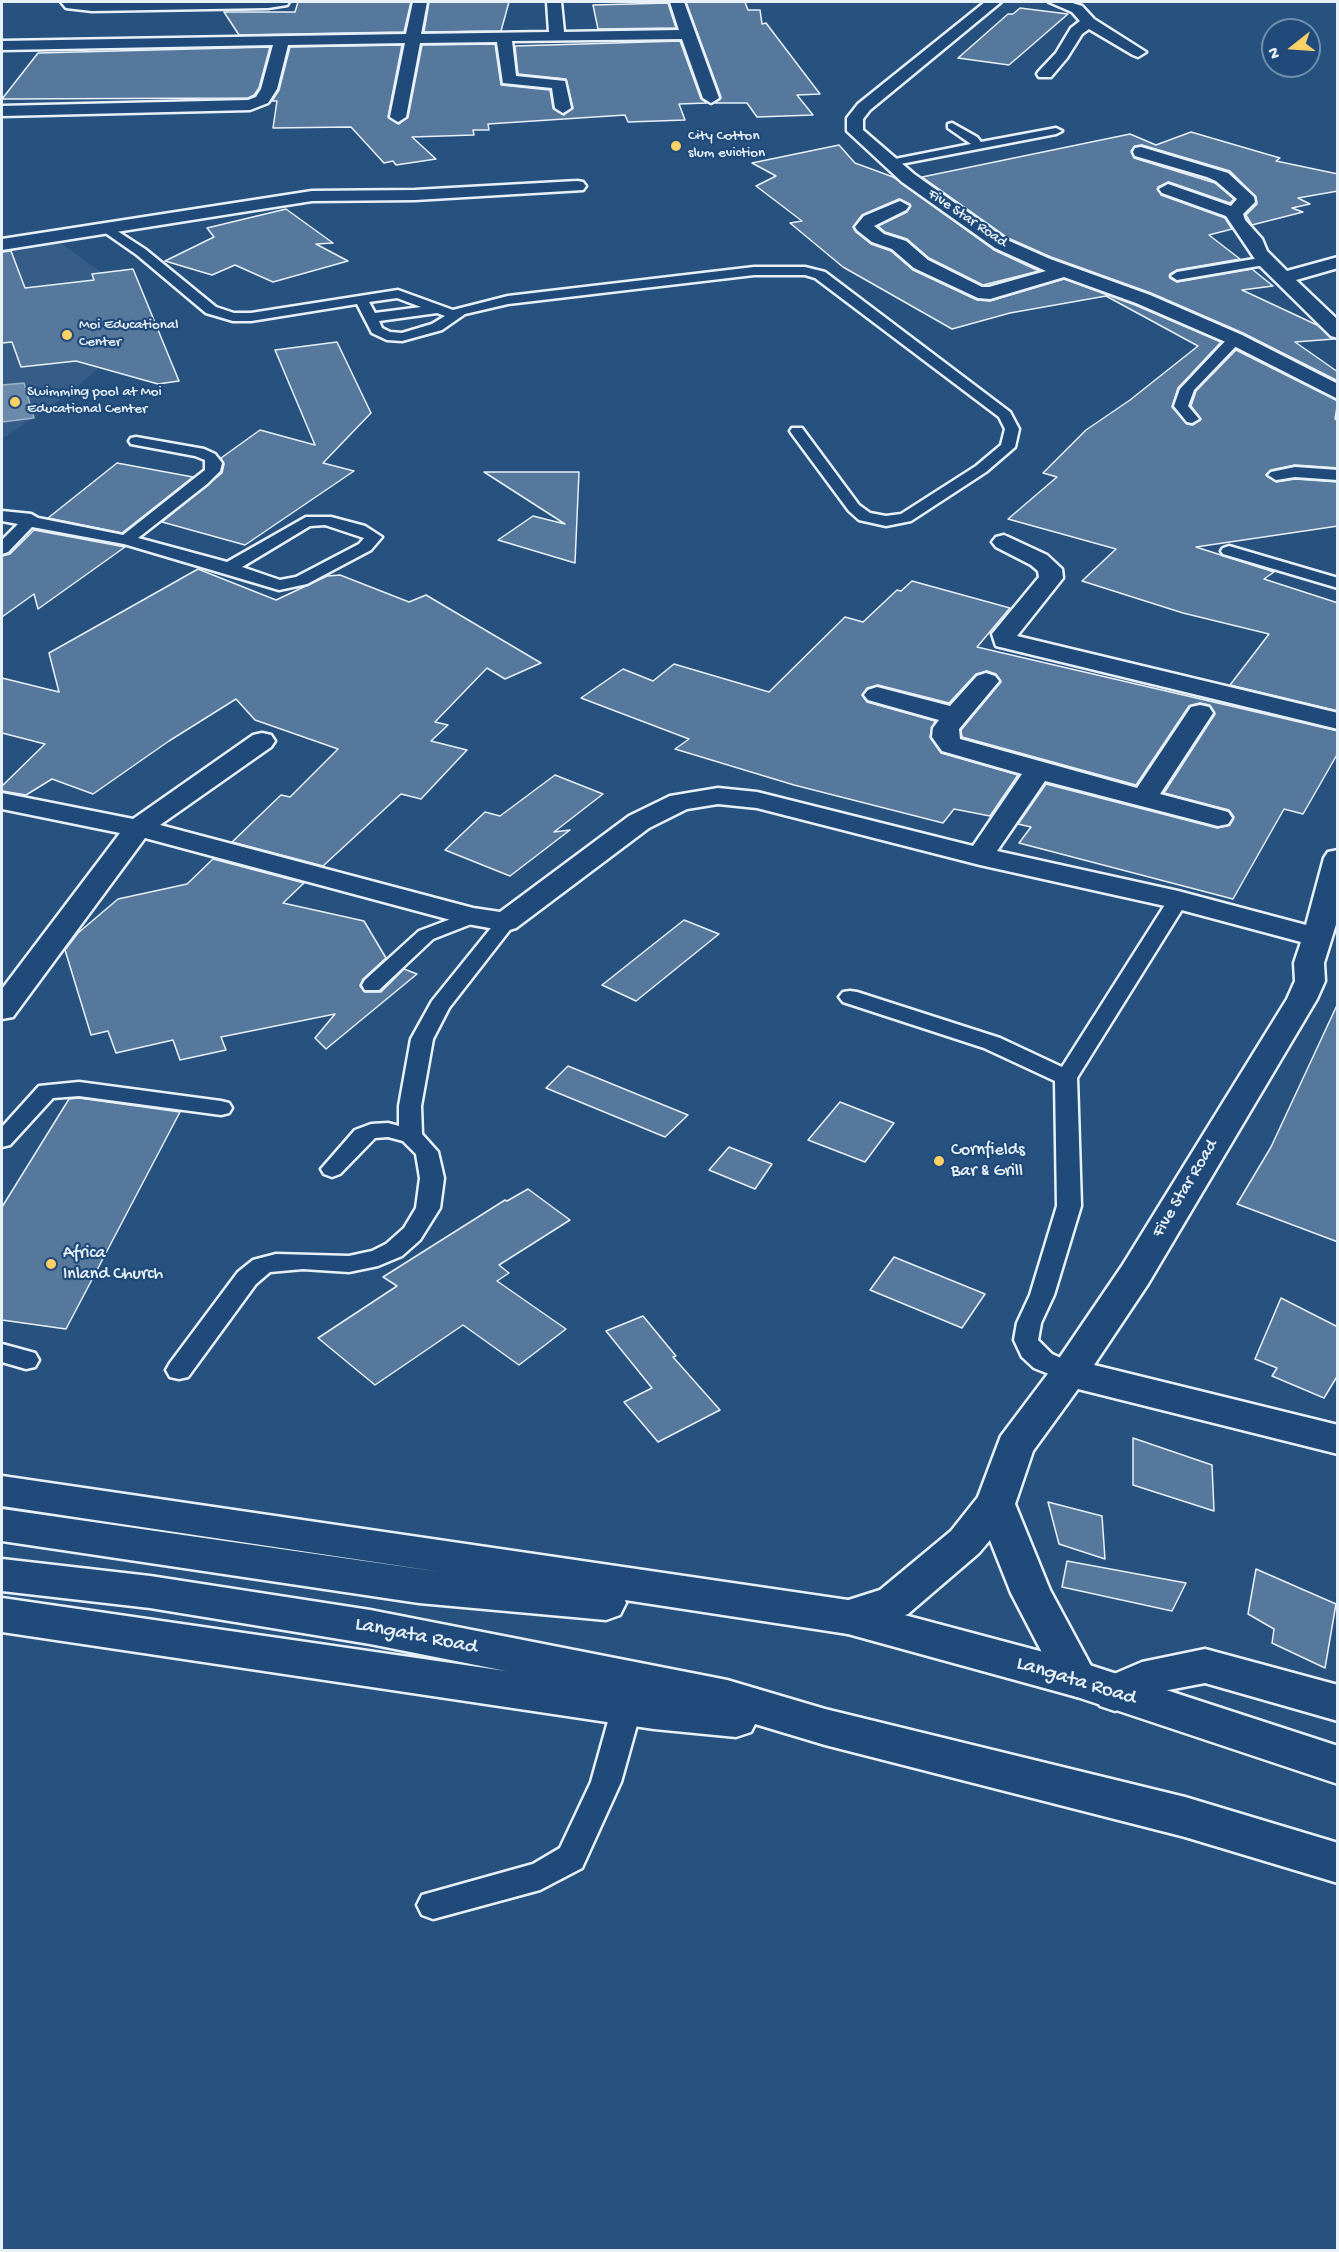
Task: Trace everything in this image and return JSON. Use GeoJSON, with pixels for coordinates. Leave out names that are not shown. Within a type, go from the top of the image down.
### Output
{"type":"FeatureCollection","features":[{"type":"Feature","properties":{"kind":"street"},"geometry":{"type":"LineString","coordinates":[[68,2],[70,5],[92,7],[282,2]]}},
{"type":"Feature","properties":{"kind":"street"},"geometry":{"type":"LineString","coordinates":[[398,117],[420,2]]}},
{"type":"Feature","properties":{"kind":"street"},"geometry":{"type":"LineString","coordinates":[[554,2],[557,36]]}},
{"type":"Feature","properties":{"kind":"street"},"geometry":{"type":"LineString","coordinates":[[677,2],[711,98]]}},
{"type":"Feature","properties":{"kind":"street","name":"Five Star Road"},"geometry":{"type":"LineString","coordinates":[[994,2],[900,75],[855,118],[855,131],[890,163],[939,202],[1001,244],[1065,271],[1143,299],[1235,339],[1338,393]]}},
{"type":"Feature","properties":{"kind":"street"},"geometry":{"type":"LineString","coordinates":[[1056,2],[1083,13],[1088,22],[1138,52]]}},
{"type":"Feature","properties":{"kind":"street"},"geometry":{"type":"LineString","coordinates":[[1045,74],[1062,54],[1076,31],[1088,22]]}},
{"type":"Feature","properties":{"kind":"street"},"geometry":{"type":"LineString","coordinates":[[2,45],[690,34]]}},
{"type":"Feature","properties":{"kind":"street"},"geometry":{"type":"LineString","coordinates":[[504,37],[509,80],[559,84],[563,108]]}},
{"type":"Feature","properties":{"kind":"street"},"geometry":{"type":"LineString","coordinates":[[2,111],[250,105],[262,100],[269,89],[282,41]]}},
{"type":"Feature","properties":{"kind":"street"},"geometry":{"type":"LineString","coordinates":[[1141,152],[1222,177],[1246,200],[1234,213]]}},
{"type":"Feature","properties":{"kind":"street"},"geometry":{"type":"LineString","coordinates":[[2,244],[312,196],[415,195],[577,186]]}},
{"type":"Feature","properties":{"kind":"street"},"geometry":{"type":"LineString","coordinates":[[1168,189],[1234,213]]}},
{"type":"Feature","properties":{"kind":"street"},"geometry":{"type":"LineString","coordinates":[[900,206],[870,220],[864,227],[878,238],[900,245],[921,264],[982,293],[1065,271]]}},
{"type":"Feature","properties":{"kind":"street"},"geometry":{"type":"LineString","coordinates":[[1234,213],[1236,221],[1256,243],[1258,252],[1338,332]]}},
{"type":"Feature","properties":{"kind":"street"},"geometry":{"type":"LineString","coordinates":[[1284,278],[1338,262]]}},
{"type":"Feature","properties":{"kind":"street"},"geometry":{"type":"LineString","coordinates":[[1004,542],[1039,560],[1050,569],[1051,578],[1004,634],[1005,641],[1338,721]]}},
{"type":"Feature","properties":{"kind":"street"},"geometry":{"type":"LineString","coordinates":[[986,681],[946,728],[945,737],[951,745],[1038,771],[1218,818]]}},
{"type":"Feature","properties":{"kind":"street"},"geometry":{"type":"LineString","coordinates":[[877,695],[956,716]]}},
{"type":"Feature","properties":{"kind":"street"},"geometry":{"type":"LineString","coordinates":[[1144,798],[1200,713]]}},
{"type":"Feature","properties":{"kind":"street"},"geometry":{"type":"LineString","coordinates":[[2,1010],[138,828],[261,741]]}},
{"type":"Feature","properties":{"kind":"street"},"geometry":{"type":"LineString","coordinates":[[980,856],[1038,771]]}},
{"type":"Feature","properties":{"kind":"street"},"geometry":{"type":"LineString","coordinates":[[2,801],[138,828],[472,917],[506,922],[639,822],[680,802],[718,796],[757,800],[980,856],[1178,900],[1318,937]]}},
{"type":"Feature","properties":{"kind":"street","name":"Five Star Road"},"geometry":{"type":"LineString","coordinates":[[830,1615],[894,1602],[965,1542],[995,1504],[1015,1446],[1135,1275],[1302,999],[1310,981],[1309,963],[1338,858]]}},
{"type":"Feature","properties":{"kind":"street"},"geometry":{"type":"LineString","coordinates":[[1069,1372],[1338,1440]]}},
{"type":"Feature","properties":{"kind":"street","name":"Langata Road"},"geometry":{"type":"LineString","coordinates":[[2,1491],[830,1615],[1096,1686],[1338,1765]]}},
{"type":"Feature","properties":{"kind":"street"},"geometry":{"type":"LineString","coordinates":[[995,1504],[1030,1593],[1096,1686],[1205,1666],[1338,1703]]}},
{"type":"Feature","properties":{"kind":"street","name":"Langata Road"},"geometry":{"type":"LineString","coordinates":[[2,1525],[419,1587],[763,1617],[830,1615]]}},
{"type":"Feature","properties":{"kind":"street","name":"Langata Road"},"geometry":{"type":"LineString","coordinates":[[2,1575],[150,1592],[370,1627],[727,1698],[825,1727],[1185,1817],[1338,1863]]}},
{"type":"Feature","properties":{"kind":"street","name":"Langata Road"},"geometry":{"type":"LineString","coordinates":[[2,1615],[439,1677],[627,1707],[825,1727]]}},
{"type":"Feature","properties":{"kind":"lane"},"geometry":{"type":"LineString","coordinates":[[952,126],[973,139],[978,146]]}},
{"type":"Feature","properties":{"kind":"lane"},"geometry":{"type":"LineString","coordinates":[[890,163],[1056,131]]}},
{"type":"Feature","properties":{"kind":"lane"},"geometry":{"type":"LineString","coordinates":[[108,229],[141,252],[211,310],[233,317],[251,318],[360,298],[398,294],[453,314]]}},
{"type":"Feature","properties":{"kind":"lane"},"geometry":{"type":"LineString","coordinates":[[1177,276],[1266,261]]}},
{"type":"Feature","properties":{"kind":"lane"},"geometry":{"type":"LineString","coordinates":[[360,298],[377,330],[387,336],[402,337],[437,327],[453,314],[468,308],[524,297],[754,271],[805,271],[820,275],[1005,415],[1012,429],[1008,447],[981,469],[905,518],[886,521],[864,517],[854,508],[797,431]]}},
{"type":"Feature","properties":{"kind":"lane"},"geometry":{"type":"LineString","coordinates":[[370,318],[435,309]]}},
{"type":"Feature","properties":{"kind":"lane"},"geometry":{"type":"LineString","coordinates":[[1191,419],[1181,406],[1187,389],[1235,339]]}},
{"type":"Feature","properties":{"kind":"lane"},"geometry":{"type":"LineString","coordinates":[[126,540],[202,482],[212,471],[214,463],[210,457],[199,452],[136,441]]}},
{"type":"Feature","properties":{"kind":"lane"},"geometry":{"type":"LineString","coordinates":[[1275,475],[1295,472],[1338,475]]}},
{"type":"Feature","properties":{"kind":"lane"},"geometry":{"type":"LineString","coordinates":[[2,516],[31,519],[126,540],[229,568],[279,585],[296,583],[365,547],[374,537],[359,529],[325,520],[306,522],[229,568]]}},
{"type":"Feature","properties":{"kind":"lane"},"geometry":{"type":"LineString","coordinates":[[2,549],[31,519]]}},
{"type":"Feature","properties":{"kind":"lane"},"geometry":{"type":"LineString","coordinates":[[1229,551],[1338,583]]}},
{"type":"Feature","properties":{"kind":"lane"},"geometry":{"type":"LineString","coordinates":[[1321,577],[1338,568]]}},
{"type":"Feature","properties":{"kind":"lane"},"geometry":{"type":"LineString","coordinates":[[1069,1372],[1031,1352],[1026,1340],[1029,1323],[1042,1295],[1069,1206],[1066,1077],[1178,900]]}},
{"type":"Feature","properties":{"kind":"lane"},"geometry":{"type":"LineString","coordinates":[[372,985],[426,935],[472,917]]}},
{"type":"Feature","properties":{"kind":"lane"},"geometry":{"type":"LineString","coordinates":[[411,1136],[410,1106],[419,1068],[422,1039],[439,1006],[506,922]]}},
{"type":"Feature","properties":{"kind":"lane"},"geometry":{"type":"LineString","coordinates":[[850,997],[992,1043],[1066,1077]]}},
{"type":"Feature","properties":{"kind":"lane"},"geometry":{"type":"LineString","coordinates":[[2,1140],[47,1091],[79,1089],[221,1108]]}},
{"type":"Feature","properties":{"kind":"lane"},"geometry":{"type":"LineString","coordinates":[[179,1370],[247,1278],[262,1266],[276,1262],[303,1261],[349,1264],[378,1258],[393,1250],[412,1234],[428,1208],[432,1178],[426,1152],[411,1136],[388,1130],[371,1131],[363,1135],[332,1169]]}},
{"type":"Feature","properties":{"kind":"lane"},"geometry":{"type":"LineString","coordinates":[[2,1353],[26,1360]]}},
{"type":"Feature","properties":{"kind":"lane"},"geometry":{"type":"LineString","coordinates":[[433,1905],[540,1876],[571,1858],[602,1792],[627,1707]]}},
{"type":"Feature","properties":{"kind":"shaded area","name":"Moi Educational Center"},"geometry":{"type":"Polygon","coordinates":[[[58,241],[131,294],[115,354],[71,392],[2,439],[2,250],[58,241]]]}},
{"type":"Feature","properties":{"kind":"shaded area","name":"Swimming pool at Moi Educational Center"},"geometry":{"type":"Polygon","coordinates":[[[24,383],[34,418],[2,422],[2,385],[24,383]]]}},
{"type":"Feature","properties":{"kind":"building"},"geometry":{"type":"Polygon","coordinates":[[[298,2],[411,2],[404,32],[239,35],[224,12],[295,12],[298,2]]]}},
{"type":"Feature","properties":{"kind":"building"},"geometry":{"type":"Polygon","coordinates":[[[429,2],[509,2],[501,31],[424,32],[429,2]]]}},
{"type":"Feature","properties":{"kind":"building"},"geometry":{"type":"Polygon","coordinates":[[[686,2],[745,2],[748,10],[760,10],[762,24],[766,23],[820,94],[797,95],[813,115],[757,117],[747,103],[715,103],[721,97],[686,2]]]}},
{"type":"Feature","properties":{"kind":"building"},"geometry":{"type":"Polygon","coordinates":[[[668,3],[676,28],[598,29],[593,5],[668,3]]]}},
{"type":"Feature","properties":{"kind":"building"},"geometry":{"type":"Polygon","coordinates":[[[1020,8],[1068,14],[1009,65],[958,58],[1008,14],[1013,14],[1020,8]]]}},
{"type":"Feature","properties":{"kind":"building"},"geometry":{"type":"Polygon","coordinates":[[[680,41],[701,99],[707,103],[679,104],[685,120],[628,122],[625,115],[488,124],[489,130],[473,130],[474,135],[412,137],[436,159],[396,165],[393,161],[384,163],[351,127],[273,128],[277,101],[272,101],[279,90],[290,47],[402,45],[388,117],[399,124],[408,117],[422,45],[495,44],[501,85],[550,90],[553,108],[564,115],[573,108],[566,79],[518,74],[515,46],[680,41]]]}},
{"type":"Feature","properties":{"kind":"building"},"geometry":{"type":"Polygon","coordinates":[[[270,47],[259,88],[254,95],[248,98],[2,99],[38,53],[270,47]]]}},
{"type":"Feature","properties":{"kind":"building"},"geometry":{"type":"Polygon","coordinates":[[[1191,132],[1280,158],[1276,161],[1338,174],[1338,191],[1298,198],[1310,204],[1292,208],[1303,212],[1252,225],[1246,215],[1257,204],[1256,197],[1230,171],[1142,145],[1135,146],[1131,151],[1134,158],[1215,183],[1234,199],[1230,203],[1169,182],[1158,187],[1161,195],[1225,218],[1232,229],[1209,235],[1240,259],[1177,270],[1170,274],[1170,278],[1177,282],[1252,269],[1273,286],[1242,290],[1317,325],[1334,339],[1295,342],[1338,372],[1338,381],[1243,333],[1151,293],[1051,257],[1008,238],[922,177],[1130,134],[1156,145],[1191,132]]]}},
{"type":"Feature","properties":{"kind":"building"},"geometry":{"type":"Polygon","coordinates":[[[839,145],[855,163],[893,177],[994,250],[1039,271],[983,285],[929,258],[907,239],[885,232],[878,226],[907,212],[910,204],[899,199],[862,215],[853,227],[856,232],[871,244],[891,251],[913,270],[977,300],[990,301],[1064,279],[1135,305],[1221,342],[1178,388],[1172,407],[1187,424],[1193,425],[1201,419],[1191,406],[1196,391],[1236,350],[1338,401],[1335,419],[1338,421],[1338,468],[1295,465],[1271,470],[1266,475],[1276,482],[1295,479],[1338,482],[1338,526],[1196,547],[1274,572],[1264,579],[1338,603],[1338,711],[1230,685],[1269,634],[1183,613],[1082,581],[1116,549],[1008,519],[1057,477],[1043,473],[1086,430],[1130,400],[1198,346],[1106,296],[1010,313],[952,329],[843,267],[790,223],[802,221],[756,186],[776,176],[752,163],[839,145]]]}},
{"type":"Feature","properties":{"kind":"building"},"geometry":{"type":"Polygon","coordinates":[[[286,209],[333,243],[316,244],[348,261],[273,282],[235,265],[212,275],[165,261],[214,237],[207,228],[286,209]]]}},
{"type":"Feature","properties":{"kind":"building","name":"Moi Educational Center"},"geometry":{"type":"Polygon","coordinates":[[[11,251],[25,288],[94,280],[92,274],[133,269],[179,381],[158,384],[76,361],[21,367],[12,342],[2,343],[2,252],[11,251]]]}},
{"type":"Feature","properties":{"kind":"building"},"geometry":{"type":"Polygon","coordinates":[[[337,342],[371,413],[323,463],[354,471],[245,545],[162,522],[222,473],[224,464],[221,458],[260,430],[315,445],[275,350],[337,342]]]}},
{"type":"Feature","properties":{"kind":"building"},"geometry":{"type":"Polygon","coordinates":[[[117,463],[193,477],[122,533],[48,518],[117,463]]]}},
{"type":"Feature","properties":{"kind":"building"},"geometry":{"type":"Polygon","coordinates":[[[484,472],[579,472],[575,563],[498,540],[533,516],[565,524],[484,472]]]}},
{"type":"Feature","properties":{"kind":"building"},"geometry":{"type":"Polygon","coordinates":[[[34,530],[125,547],[38,609],[34,594],[2,617],[2,556],[10,554],[34,530]]]}},
{"type":"Feature","properties":{"kind":"building"},"geometry":{"type":"Polygon","coordinates":[[[198,569],[276,600],[327,576],[340,575],[409,602],[426,595],[541,663],[505,679],[487,668],[435,722],[448,725],[431,741],[467,750],[421,799],[401,794],[323,866],[232,842],[281,795],[290,797],[338,749],[255,720],[236,699],[169,741],[93,794],[52,779],[26,795],[2,791],[2,786],[45,744],[2,733],[2,678],[59,692],[49,653],[198,569]]]}},
{"type":"Feature","properties":{"kind":"building"},"geometry":{"type":"Polygon","coordinates":[[[912,581],[1010,608],[977,647],[1338,731],[1338,753],[1303,814],[1284,809],[1233,899],[1019,843],[1031,827],[1018,824],[1046,784],[1217,828],[1230,825],[1234,817],[1229,810],[1164,793],[1215,714],[1209,705],[1200,703],[1189,706],[1136,785],[962,737],[961,730],[1001,682],[996,674],[987,671],[976,674],[949,703],[878,685],[867,688],[862,695],[867,702],[935,721],[930,737],[941,753],[1018,775],[990,816],[954,809],[943,823],[794,785],[675,749],[689,739],[581,698],[623,669],[653,681],[674,664],[769,692],[845,617],[863,622],[897,590],[901,591],[912,581]]]}},
{"type":"Feature","properties":{"kind":"building"},"geometry":{"type":"Polygon","coordinates":[[[555,775],[603,794],[554,832],[570,830],[510,876],[445,850],[485,812],[500,816],[555,775]]]}},
{"type":"Feature","properties":{"kind":"building"},"geometry":{"type":"Polygon","coordinates":[[[213,859],[304,883],[283,903],[364,921],[386,958],[363,979],[360,986],[365,992],[381,992],[404,969],[417,974],[326,1049],[315,1038],[335,1014],[221,1037],[226,1050],[180,1060],[173,1040],[116,1053],[108,1031],[91,1035],[65,950],[78,933],[118,899],[187,884],[213,859]]]}},
{"type":"Feature","properties":{"kind":"building"},"geometry":{"type":"Polygon","coordinates":[[[684,920],[719,934],[636,1001],[602,985],[684,920]]]}},
{"type":"Feature","properties":{"kind":"building"},"geometry":{"type":"Polygon","coordinates":[[[1338,1003],[1338,1242],[1237,1204],[1271,1147],[1338,1003]]]}},
{"type":"Feature","properties":{"kind":"building"},"geometry":{"type":"Polygon","coordinates":[[[568,1066],[688,1115],[665,1137],[546,1088],[568,1066]]]}},
{"type":"Feature","properties":{"kind":"building","name":"Africa Inland Church"},"geometry":{"type":"Polygon","coordinates":[[[79,1098],[180,1112],[66,1329],[2,1320],[2,1207],[69,1099],[79,1098]]]}},
{"type":"Feature","properties":{"kind":"building"},"geometry":{"type":"Polygon","coordinates":[[[840,1102],[894,1123],[865,1162],[808,1140],[840,1102]]]}},
{"type":"Feature","properties":{"kind":"building"},"geometry":{"type":"Polygon","coordinates":[[[729,1147],[772,1164],[755,1189],[709,1170],[729,1147]]]}},
{"type":"Feature","properties":{"kind":"building"},"geometry":{"type":"Polygon","coordinates":[[[528,1189],[570,1220],[499,1265],[509,1273],[497,1281],[566,1329],[519,1365],[463,1325],[375,1385],[318,1338],[397,1286],[383,1277],[505,1200],[528,1189]]]}},
{"type":"Feature","properties":{"kind":"building"},"geometry":{"type":"Polygon","coordinates":[[[894,1257],[985,1294],[962,1328],[870,1290],[894,1257]]]}},
{"type":"Feature","properties":{"kind":"building"},"geometry":{"type":"Polygon","coordinates":[[[1281,1298],[1338,1327],[1338,1375],[1324,1398],[1272,1376],[1277,1368],[1255,1359],[1281,1298]]]}},
{"type":"Feature","properties":{"kind":"building"},"geometry":{"type":"Polygon","coordinates":[[[643,1316],[676,1356],[673,1357],[720,1410],[658,1442],[624,1402],[652,1388],[606,1331],[643,1316]]]}},
{"type":"Feature","properties":{"kind":"building"},"geometry":{"type":"Polygon","coordinates":[[[1133,1438],[1212,1465],[1214,1511],[1133,1485],[1133,1438]]]}},
{"type":"Feature","properties":{"kind":"building"},"geometry":{"type":"Polygon","coordinates":[[[1048,1502],[1102,1516],[1105,1559],[1059,1544],[1048,1502]]]}},
{"type":"Feature","properties":{"kind":"building"},"geometry":{"type":"Polygon","coordinates":[[[1067,1561],[1186,1583],[1172,1611],[1062,1587],[1067,1561]]]}},
{"type":"Feature","properties":{"kind":"building"},"geometry":{"type":"Polygon","coordinates":[[[1256,1569],[1336,1604],[1325,1668],[1272,1643],[1274,1629],[1248,1614],[1256,1569]]]}},
{"type":"Feature","properties":{"kind":"place","name":"City Cotton slum eviction"},"geometry":{"type":"Point","coordinates":[676,146]}},
{"type":"Feature","properties":{"kind":"place","name":"Moi Educational Center"},"geometry":{"type":"Point","coordinates":[67,335]}},
{"type":"Feature","properties":{"kind":"place","name":"Swimming pool at Moi Educational Center"},"geometry":{"type":"Point","coordinates":[15,402]}},
{"type":"Feature","properties":{"kind":"place","name":"Cornfields Bar & Grill"},"geometry":{"type":"Point","coordinates":[939,1161]}},
{"type":"Feature","properties":{"kind":"place","name":"Africa Inland Church"},"geometry":{"type":"Point","coordinates":[51,1264]}}]}
